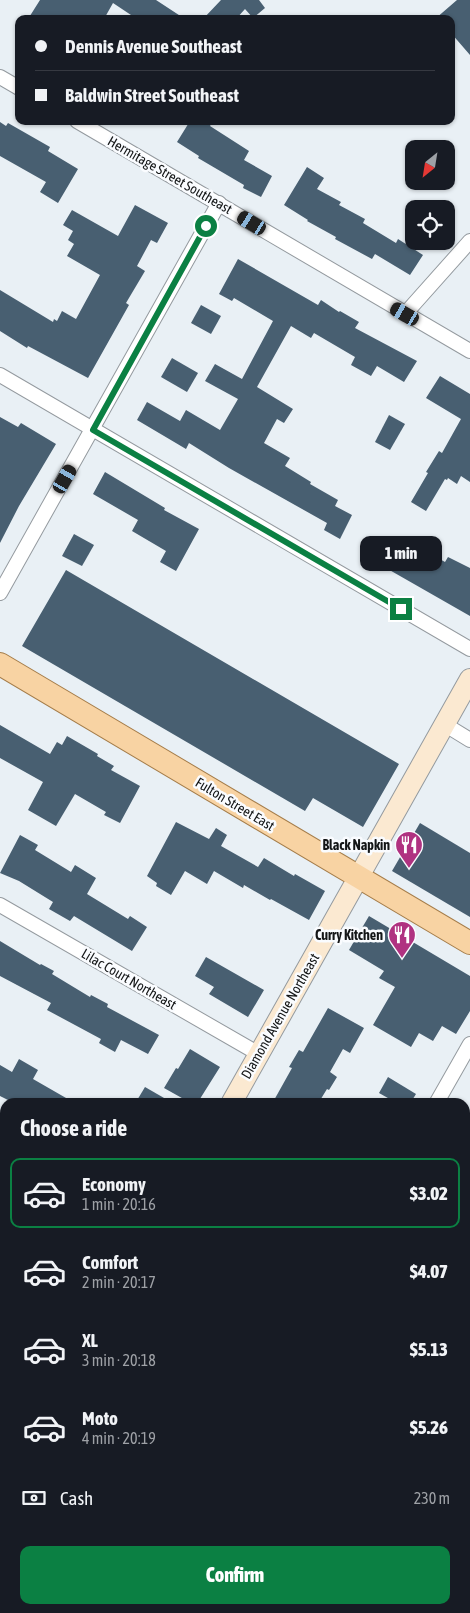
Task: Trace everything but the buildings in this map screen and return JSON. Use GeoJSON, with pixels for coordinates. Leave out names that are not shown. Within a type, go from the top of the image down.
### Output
{"type":"FeatureCollection","features":[{"type":"Feature","properties":{"kind":"main road","name":"Fulton Street East"},"geometry":{"type":"LineString","coordinates":[[0,664],[470,944]]}},
{"type":"Feature","properties":{"kind":"street"},"geometry":{"type":"LineString","coordinates":[[0,77],[15,86]]}},
{"type":"Feature","properties":{"kind":"street","name":"Hermitage Street Southeast"},"geometry":{"type":"LineString","coordinates":[[84,125],[470,351]]}},
{"type":"Feature","properties":{"kind":"street"},"geometry":{"type":"LineString","coordinates":[[0,593],[219,203]]}},
{"type":"Feature","properties":{"kind":"street"},"geometry":{"type":"LineString","coordinates":[[405,314],[470,241]]}},
{"type":"Feature","properties":{"kind":"street"},"geometry":{"type":"LineString","coordinates":[[0,375],[470,649]]}},
{"type":"Feature","properties":{"kind":"street","name":"Diamond Avenue Northeast"},"geometry":{"type":"LineString","coordinates":[[234,1098],[470,679]]}},
{"type":"Feature","properties":{"kind":"street"},"geometry":{"type":"LineString","coordinates":[[444,724],[470,740]]}},
{"type":"Feature","properties":{"kind":"street","name":"Lilac Court Northeast"},"geometry":{"type":"LineString","coordinates":[[0,905],[259,1054]]}},
{"type":"Feature","properties":{"kind":"street"},"geometry":{"type":"LineString","coordinates":[[439,1098],[470,1044]]}},
{"type":"Feature","properties":{"kind":"place","name":"Black Napkin"},"geometry":{"type":"Point","coordinates":[409,869]}},
{"type":"Feature","properties":{"kind":"place","name":"Curry Kitchen"},"geometry":{"type":"Point","coordinates":[402,959]}},
{"type":"Feature","properties":{"kind":"route"},"geometry":{"type":"LineString","coordinates":[[206,226],[93,430],[401,609]]}}]}
